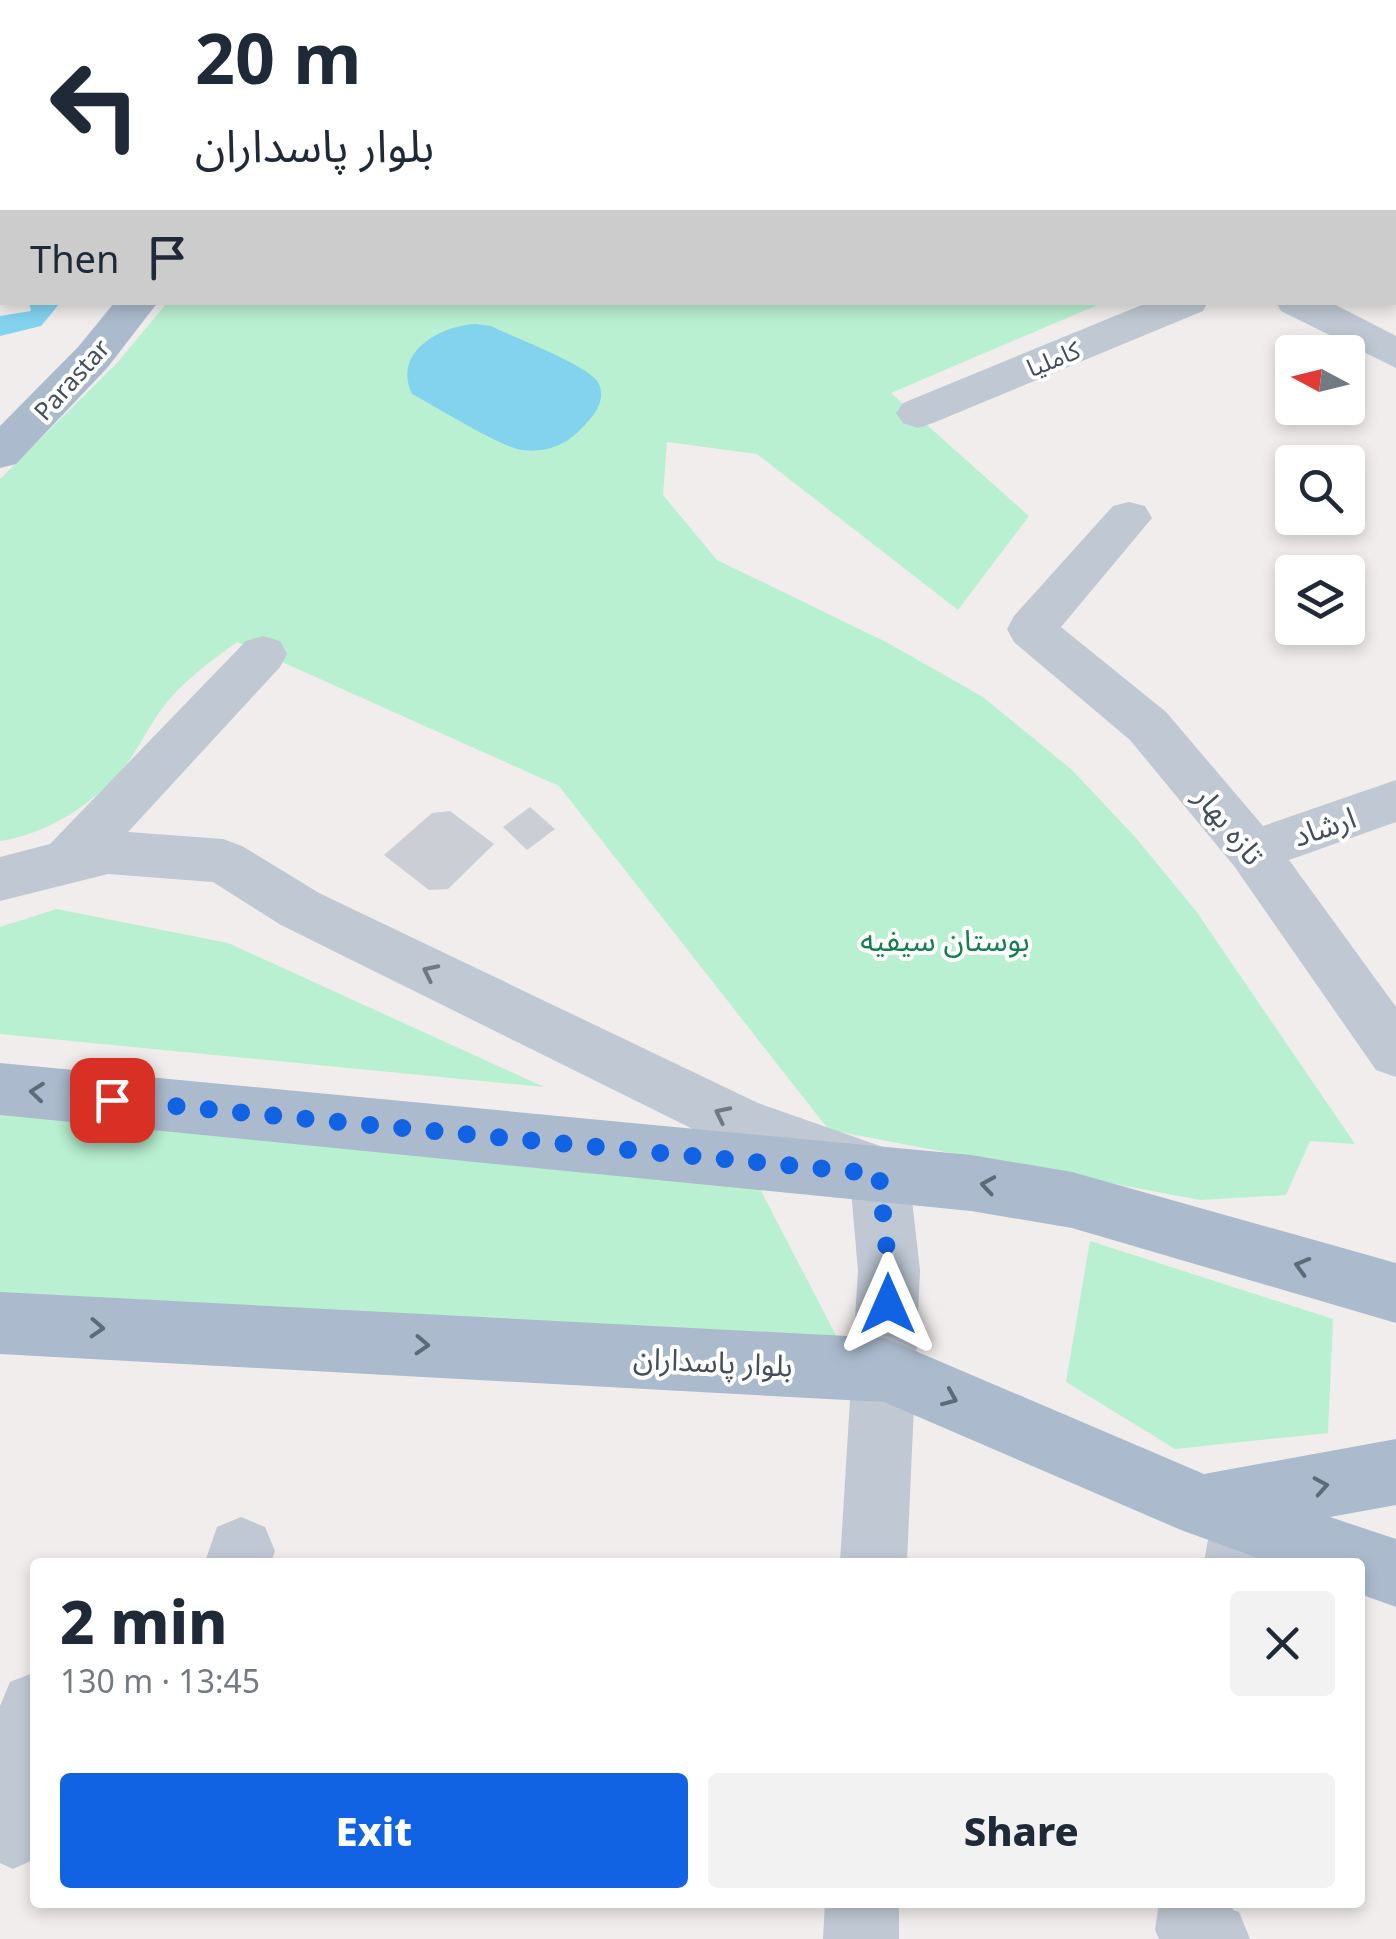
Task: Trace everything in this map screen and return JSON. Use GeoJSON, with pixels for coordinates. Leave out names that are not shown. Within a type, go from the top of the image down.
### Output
{"type":"FeatureCollection","features":[{"type":"Feature","properties":{"kind":"main road","name":"Parastar"},"geometry":{"type":"LineString","coordinates":[[0,409],[94,305]]}},
{"type":"Feature","properties":{"kind":"main road","name":"Parastar"},"geometry":{"type":"LineString","coordinates":[[0,452],[93,356],[136,305]]}},
{"type":"Feature","properties":{"kind":"main road"},"geometry":{"type":"LineString","coordinates":[[0,1089],[971,1183],[1072,1200],[1396,1293]]}},
{"type":"Feature","properties":{"kind":"main road","name":"بلوار پاسداران"},"geometry":{"type":"LineString","coordinates":[[0,1323],[885,1370],[1228,1531],[1336,1558]]}},
{"type":"Feature","properties":{"kind":"main road"},"geometry":{"type":"LineString","coordinates":[[1228,1531],[1396,1472]]}},
{"type":"Feature","properties":{"kind":"main road","name":"بلوار پاسداران"},"geometry":{"type":"LineString","coordinates":[[1365,1565],[1396,1573]]}},
{"type":"Feature","properties":{"kind":"street","name":"کاملیا"},"geometry":{"type":"LineString","coordinates":[[918,414],[1181,305]]}},
{"type":"Feature","properties":{"kind":"street"},"geometry":{"type":"LineString","coordinates":[[1302,305],[1396,354]]}},
{"type":"Feature","properties":{"kind":"street","name":"تازه بهار"},"geometry":{"type":"LineString","coordinates":[[1129,518],[1030,629],[1148,726],[1253,852],[1396,1052]]}},
{"type":"Feature","properties":{"kind":"street"},"geometry":{"type":"LineString","coordinates":[[68,861],[263,654]]}},
{"type":"Feature","properties":{"kind":"street","name":"ارشاد"},"geometry":{"type":"LineString","coordinates":[[1253,852],[1396,801]]}},
{"type":"Feature","properties":{"kind":"street"},"geometry":{"type":"LineString","coordinates":[[0,879],[108,852],[223,861],[300,910],[742,1124],[879,1174],[889,1271],[874,1558]]}},
{"type":"Feature","properties":{"kind":"street"},"geometry":{"type":"LineString","coordinates":[[0,1696],[30,1697]]}},
{"type":"Feature","properties":{"kind":"street"},"geometry":{"type":"LineString","coordinates":[[12,1832],[30,1734]]}},
{"type":"Feature","properties":{"kind":"street"},"geometry":{"type":"LineString","coordinates":[[861,1939],[862,1908]]}},
{"type":"Feature","properties":{"kind":"street"},"geometry":{"type":"LineString","coordinates":[[1196,1908],[1194,1930],[1212,1939]]}},
{"type":"Feature","properties":{"kind":"green space","name":"بوستان سیفیه"},"geometry":{"type":"Polygon","coordinates":[[[165,305],[1097,305],[891,393],[1029,516],[958,610],[757,454],[667,442],[663,495],[717,560],[888,643],[983,697],[1072,770],[1136,838],[1196,911],[1355,1144],[1310,1141],[1286,1195],[1200,1200],[829,1130],[559,786],[237,642],[174,694],[129,761],[88,802],[37,831],[0,841],[0,479],[117,363],[165,305]]]}},
{"type":"Feature","properties":{"kind":"green space"},"geometry":{"type":"Polygon","coordinates":[[[57,909],[228,943],[544,1087],[0,1034],[0,927],[57,909]]]}},
{"type":"Feature","properties":{"kind":"green space"},"geometry":{"type":"Polygon","coordinates":[[[0,1109],[759,1187],[843,1349],[0,1298],[0,1109]]]}},
{"type":"Feature","properties":{"kind":"green space"},"geometry":{"type":"Polygon","coordinates":[[[1090,1241],[1333,1319],[1328,1433],[1175,1449],[1066,1382],[1090,1241]]]}},
{"type":"Feature","properties":{"kind":"water"},"geometry":{"type":"Polygon","coordinates":[[[30,305],[58,305],[41,326],[0,336],[0,316],[31,311],[30,305]]]}},
{"type":"Feature","properties":{"kind":"water"},"geometry":{"type":"Polygon","coordinates":[[[475,324],[491,326],[532,344],[593,377],[599,384],[601,398],[588,421],[560,444],[522,450],[483,434],[412,394],[408,366],[423,344],[448,330],[475,324]]]}},
{"type":"Feature","properties":{"kind":"building"},"geometry":{"type":"Polygon","coordinates":[[[530,807],[555,829],[527,850],[503,827],[530,807]]]}},
{"type":"Feature","properties":{"kind":"building"},"geometry":{"type":"Polygon","coordinates":[[[450,811],[494,844],[448,889],[429,890],[384,855],[432,813],[450,811]]]}},
{"type":"Feature","properties":{"kind":"route"},"geometry":{"type":"LineString","coordinates":[[112,1100],[879,1174],[889,1271],[888,1304]]}}]}
